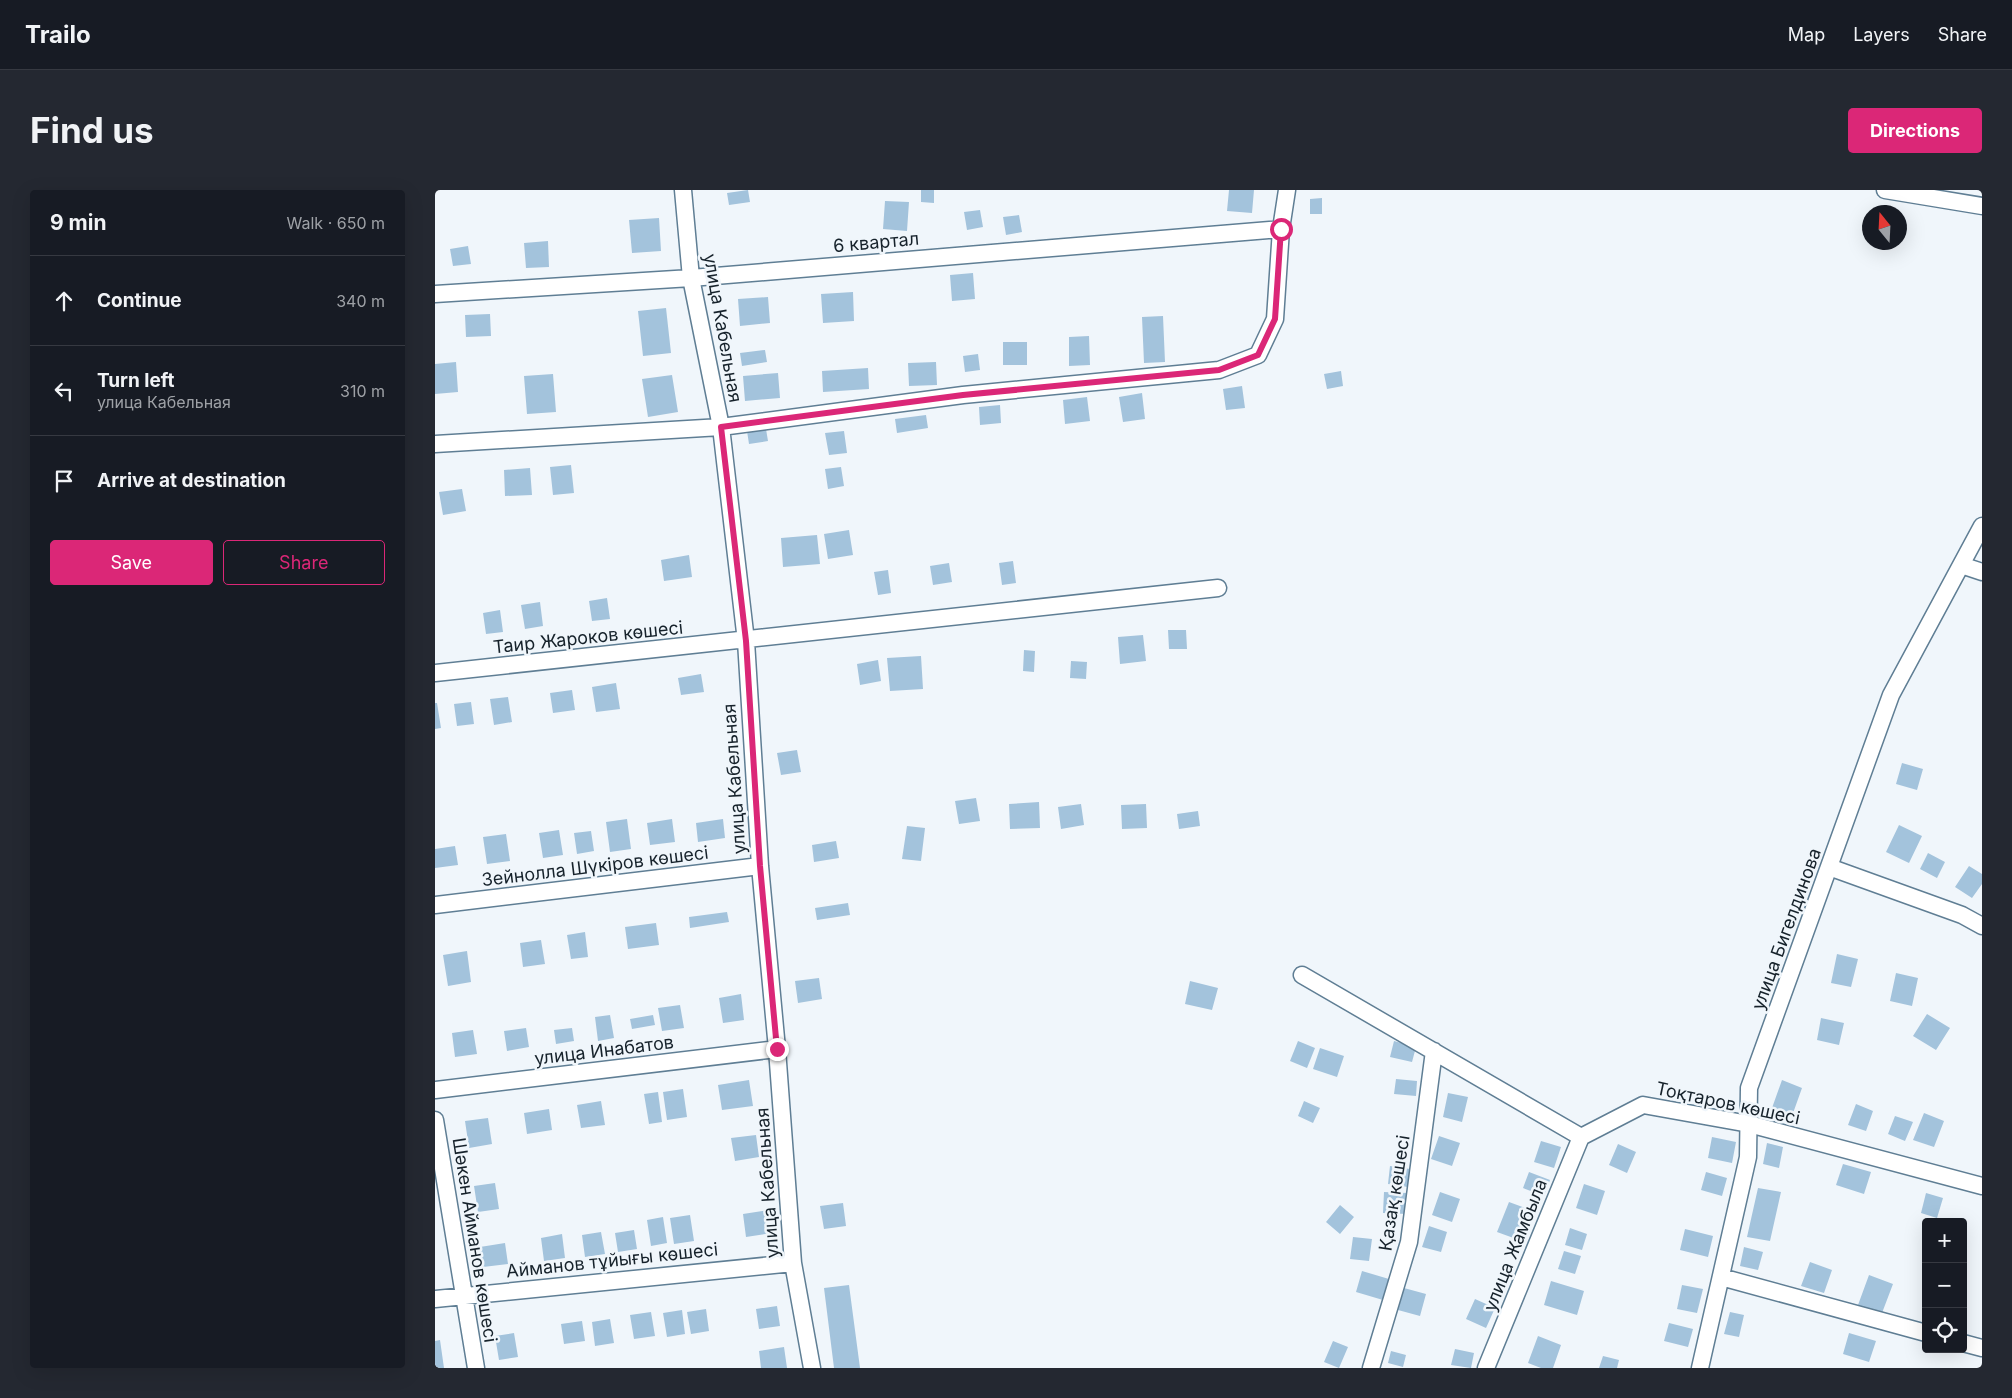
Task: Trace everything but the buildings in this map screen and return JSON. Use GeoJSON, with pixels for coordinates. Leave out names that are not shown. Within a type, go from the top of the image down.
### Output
{"type":"FeatureCollection","features":[{"type":"Feature","properties":{"kind":"street","name":"улица Кабельная"},"geometry":{"type":"LineString","coordinates":[[683,190],[691,278],[721,427],[746,641],[760,866],[777,1049],[793,1263],[812,1368]]}},
{"type":"Feature","properties":{"kind":"street"},"geometry":{"type":"LineString","coordinates":[[435,444],[721,427],[963,395],[1219,370],[1258,355],[1275,319],[1281,229],[1287,190]]}},
{"type":"Feature","properties":{"kind":"street"},"geometry":{"type":"LineString","coordinates":[[1885,190],[1982,206]]}},
{"type":"Feature","properties":{"kind":"street","name":"6 квартал"},"geometry":{"type":"LineString","coordinates":[[435,294],[691,278],[1281,229]]}},
{"type":"Feature","properties":{"kind":"street","name":"улица Бигелдинова"},"geometry":{"type":"LineString","coordinates":[[1700,1368],[1749,1157],[1749,1088],[1891,695],[1982,526]]}},
{"type":"Feature","properties":{"kind":"street"},"geometry":{"type":"LineString","coordinates":[[1961,565],[1982,572]]}},
{"type":"Feature","properties":{"kind":"street","name":"Таир Жароков көшесі"},"geometry":{"type":"LineString","coordinates":[[435,673],[746,641],[1218,588]]}},
{"type":"Feature","properties":{"kind":"street","name":"Зейнолла Шүкіров көшесі"},"geometry":{"type":"LineString","coordinates":[[435,905],[760,866]]}},
{"type":"Feature","properties":{"kind":"street"},"geometry":{"type":"LineString","coordinates":[[1829,867],[1962,915],[1982,926]]}},
{"type":"Feature","properties":{"kind":"street"},"geometry":{"type":"LineString","coordinates":[[1302,974],[1581,1137]]}},
{"type":"Feature","properties":{"kind":"street","name":"улица Инабатов"},"geometry":{"type":"LineString","coordinates":[[435,1090],[777,1049]]}},
{"type":"Feature","properties":{"kind":"street","name":"Қазақ көшесі"},"geometry":{"type":"LineString","coordinates":[[1371,1368],[1409,1242],[1434,1051]]}},
{"type":"Feature","properties":{"kind":"street","name":"Тоқтаров көшесі"},"geometry":{"type":"LineString","coordinates":[[1581,1137],[1643,1105],[1749,1124],[1982,1186]]}},
{"type":"Feature","properties":{"kind":"street","name":"Шәкен Айманов көшесі"},"geometry":{"type":"LineString","coordinates":[[435,1120],[476,1368]]}},
{"type":"Feature","properties":{"kind":"street","name":"улица Жамбыла"},"geometry":{"type":"LineString","coordinates":[[1486,1368],[1581,1137]]}},
{"type":"Feature","properties":{"kind":"street","name":"Айманов тұйығы көшесі"},"geometry":{"type":"LineString","coordinates":[[435,1299],[793,1263]]}},
{"type":"Feature","properties":{"kind":"street"},"geometry":{"type":"LineString","coordinates":[[1721,1277],[1922,1332]]}},
{"type":"Feature","properties":{"kind":"street"},"geometry":{"type":"LineString","coordinates":[[1967,1344],[1982,1348]]}},
{"type":"Feature","properties":{"kind":"route"},"geometry":{"type":"LineString","coordinates":[[777,1049],[760,866],[746,641],[721,427],[963,395],[1219,370],[1258,355],[1275,319],[1281,229]]}}]}
